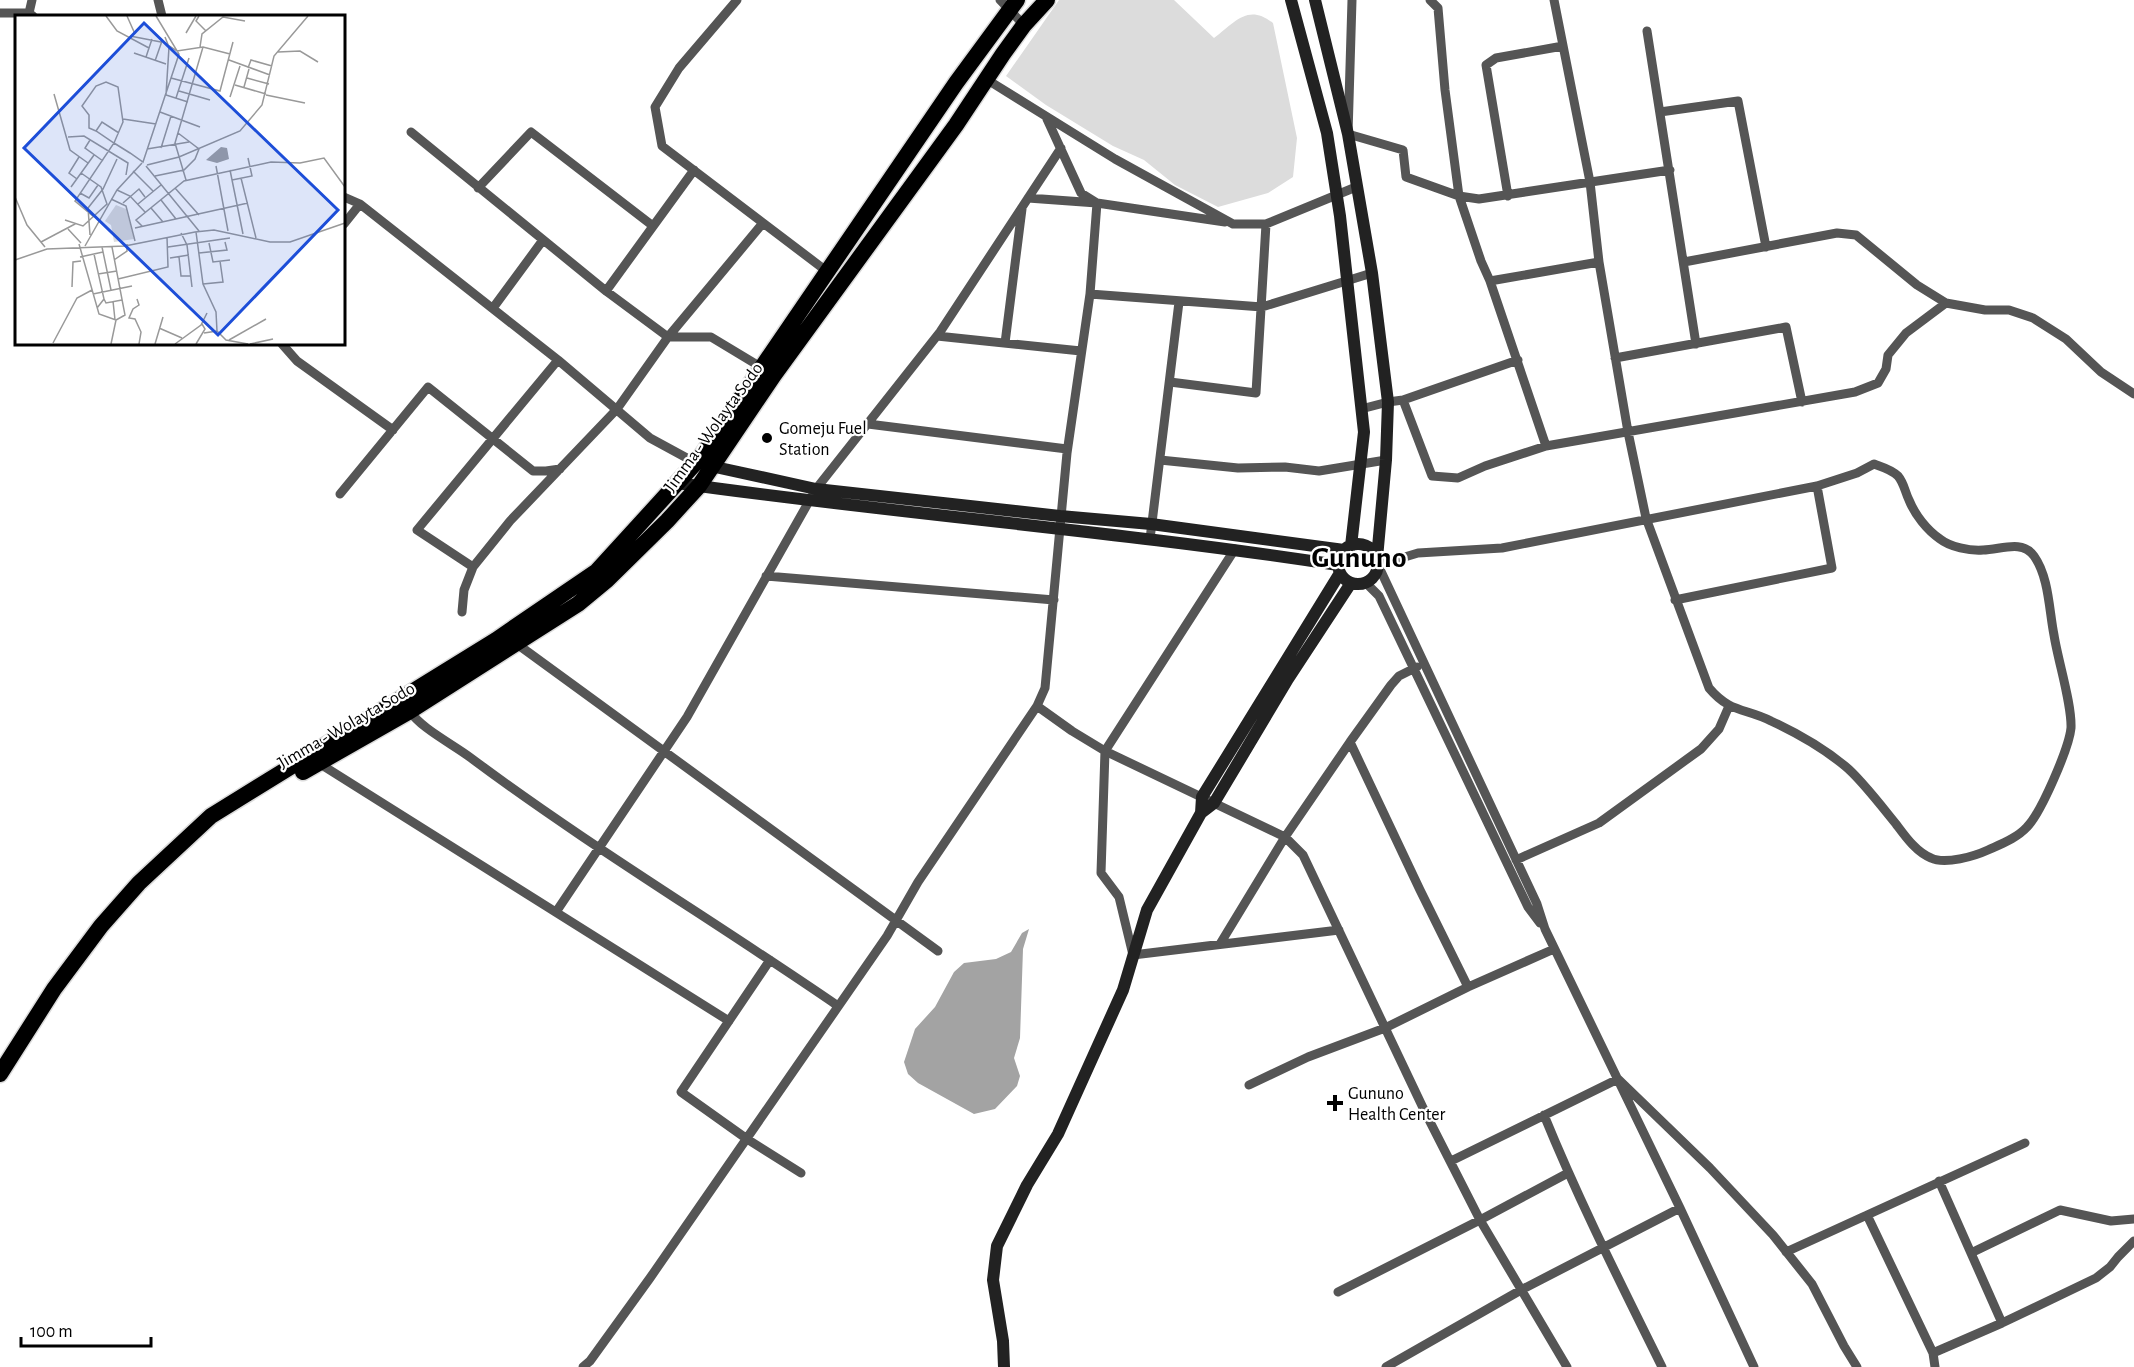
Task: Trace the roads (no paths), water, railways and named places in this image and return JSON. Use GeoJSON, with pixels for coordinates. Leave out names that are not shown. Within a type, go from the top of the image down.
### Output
{"type":"FeatureCollection","features":[{"type":"Feature","properties":{"kind":"highway","name":"Jimma - Wolayta Sodo"},"geometry":{"type":"LineString","coordinates":[[768,371],[840,282],[956,124],[1024,25],[1047,0]]}},
{"type":"Feature","properties":{"kind":"highway","name":"Jimma - Wolayta Sodo"},"geometry":{"type":"LineString","coordinates":[[314,759],[597,571],[677,483],[704,464],[768,371],[827,272],[1009,3]]}},
{"type":"Feature","properties":{"kind":"highway","name":"Jimma - Wolayta Sodo"},"geometry":{"type":"LineString","coordinates":[[0,1074],[54,990],[101,926],[139,883],[182,841],[211,816],[314,759],[410,711],[578,604],[607,580],[699,486],[704,464]]}},
{"type":"Feature","properties":{"kind":"main road"},"geometry":{"type":"LineString","coordinates":[[1004,1367],[1003,1341],[993,1280],[997,1246],[1026,1185],[1058,1134],[1123,990],[1147,910],[1201,813],[1214,803],[1255,735],[1339,569],[1347,548],[1364,432],[1337,195],[1327,133],[1291,0]]}},
{"type":"Feature","properties":{"kind":"main road"},"geometry":{"type":"LineString","coordinates":[[1315,0],[1348,134],[1372,273],[1388,402],[1377,572],[1366,583],[1359,585],[1344,579],[1339,569]]}},
{"type":"Feature","properties":{"kind":"main road"},"geometry":{"type":"LineString","coordinates":[[704,464],[816,489],[1060,523],[1150,539],[1234,549],[1339,569]]}},
{"type":"Feature","properties":{"kind":"main road"},"geometry":{"type":"LineString","coordinates":[[677,483],[809,501],[1060,523],[1151,524],[1347,548],[1359,544],[1373,551],[1378,562]]}},
{"type":"Feature","properties":{"kind":"main road"},"geometry":{"type":"LineString","coordinates":[[1201,813],[1202,797],[1243,729],[1351,583]]}},
{"type":"Feature","properties":{"kind":"main road"},"geometry":{"type":"LineString","coordinates":[[1243,729],[1255,735]]}},
{"type":"Feature","properties":{"kind":"main road"},"geometry":{"type":"LineString","coordinates":[[1225,758],[1237,764]]}},
{"type":"Feature","properties":{"kind":"street"},"geometry":{"type":"LineString","coordinates":[[0,13],[31,15],[32,0]]}},
{"type":"Feature","properties":{"kind":"street"},"geometry":{"type":"LineString","coordinates":[[158,0],[162,15]]}},
{"type":"Feature","properties":{"kind":"street"},"geometry":{"type":"LineString","coordinates":[[736,0],[679,68],[654,107],[662,146],[840,282]]}},
{"type":"Feature","properties":{"kind":"street"},"geometry":{"type":"LineString","coordinates":[[1352,0],[1348,134],[1403,150],[1406,177],[1459,196],[1479,199],[1670,170]]}},
{"type":"Feature","properties":{"kind":"street"},"geometry":{"type":"LineString","coordinates":[[1430,0],[1438,8],[1445,90],[1459,196],[1518,360],[1546,446]]}},
{"type":"Feature","properties":{"kind":"street"},"geometry":{"type":"LineString","coordinates":[[1554,0],[1590,182],[1599,262],[1628,432],[1646,518],[1709,688],[1718,699],[1729,706],[1770,720],[1809,741],[1846,767],[1909,841],[1932,859],[1958,859],[1984,851],[2010,840],[2028,827],[2057,773],[2068,744],[2070,717],[2045,580],[2034,556],[2018,546],[1982,550],[1946,544],[1928,528],[1910,503],[1906,489],[1897,476],[1887,468],[1874,464],[1857,473],[1816,486],[1646,518],[1502,548],[1418,553],[1378,562],[1537,904],[1545,929],[1754,1367]]}},
{"type":"Feature","properties":{"kind":"street"},"geometry":{"type":"LineString","coordinates":[[1009,3],[1024,25]]}},
{"type":"Feature","properties":{"kind":"street"},"geometry":{"type":"LineString","coordinates":[[1647,32],[1696,344]]}},
{"type":"Feature","properties":{"kind":"street"},"geometry":{"type":"LineString","coordinates":[[1508,196],[1486,65],[1496,58],[1563,46]]}},
{"type":"Feature","properties":{"kind":"street"},"geometry":{"type":"LineString","coordinates":[[986,79],[1115,159],[1233,224]]}},
{"type":"Feature","properties":{"kind":"street"},"geometry":{"type":"LineString","coordinates":[[1660,112],[1738,101],[1766,247]]}},
{"type":"Feature","properties":{"kind":"street"},"geometry":{"type":"LineString","coordinates":[[1047,118],[1081,193],[1097,203]]}},
{"type":"Feature","properties":{"kind":"street"},"geometry":{"type":"LineString","coordinates":[[411,132],[606,291],[668,337],[711,337],[768,371]]}},
{"type":"Feature","properties":{"kind":"street"},"geometry":{"type":"LineString","coordinates":[[478,188],[531,132],[653,226]]}},
{"type":"Feature","properties":{"kind":"street"},"geometry":{"type":"LineString","coordinates":[[556,912],[687,717],[816,489],[937,336],[1061,148]]}},
{"type":"Feature","properties":{"kind":"street"},"geometry":{"type":"LineString","coordinates":[[606,291],[693,170]]}},
{"type":"Feature","properties":{"kind":"street"},"geometry":{"type":"LineString","coordinates":[[1025,202],[1097,203],[1233,224],[1266,224],[1356,187]]}},
{"type":"Feature","properties":{"kind":"street"},"geometry":{"type":"LineString","coordinates":[[345,197],[360,204],[493,308],[650,438],[704,464]]}},
{"type":"Feature","properties":{"kind":"street"},"geometry":{"type":"LineString","coordinates":[[1005,343],[1025,202]]}},
{"type":"Feature","properties":{"kind":"street"},"geometry":{"type":"LineString","coordinates":[[583,1367],[616,1326],[747,1139],[896,920],[918,882],[1037,706],[1045,688],[1067,448],[1090,294],[1097,203]]}},
{"type":"Feature","properties":{"kind":"street"},"geometry":{"type":"LineString","coordinates":[[345,223],[360,204]]}},
{"type":"Feature","properties":{"kind":"street"},"geometry":{"type":"LineString","coordinates":[[462,612],[464,590],[473,567],[510,520],[616,410],[668,337],[764,223]]}},
{"type":"Feature","properties":{"kind":"street"},"geometry":{"type":"LineString","coordinates":[[1170,382],[1256,393],[1266,224]]}},
{"type":"Feature","properties":{"kind":"street"},"geometry":{"type":"LineString","coordinates":[[1684,262],[1837,233],[1856,235],[1917,285],[1946,303],[1984,310],[2008,310],[2033,318],[2066,339],[2101,372],[2134,394]]}},
{"type":"Feature","properties":{"kind":"street"},"geometry":{"type":"LineString","coordinates":[[493,308],[543,240]]}},
{"type":"Feature","properties":{"kind":"street"},"geometry":{"type":"LineString","coordinates":[[1490,281],[1599,262]]}},
{"type":"Feature","properties":{"kind":"street"},"geometry":{"type":"LineString","coordinates":[[1090,294],[1262,307],[1372,273]]}},
{"type":"Feature","properties":{"kind":"street"},"geometry":{"type":"LineString","coordinates":[[1150,539],[1179,302]]}},
{"type":"Feature","properties":{"kind":"street"},"geometry":{"type":"LineString","coordinates":[[1403,400],[1432,476],[1458,478],[1485,466],[1546,446],[1855,392],[1878,383],[1886,369],[1888,355],[1906,333],[1946,303]]}},
{"type":"Feature","properties":{"kind":"street"},"geometry":{"type":"LineString","coordinates":[[1615,358],[1786,327],[1802,402]]}},
{"type":"Feature","properties":{"kind":"street"},"geometry":{"type":"LineString","coordinates":[[937,336],[1081,351]]}},
{"type":"Feature","properties":{"kind":"street"},"geometry":{"type":"LineString","coordinates":[[283,345],[297,361],[393,430]]}},
{"type":"Feature","properties":{"kind":"street"},"geometry":{"type":"LineString","coordinates":[[473,567],[417,530],[558,360]]}},
{"type":"Feature","properties":{"kind":"street"},"geometry":{"type":"LineString","coordinates":[[1361,408],[1403,400],[1518,360]]}},
{"type":"Feature","properties":{"kind":"street"},"geometry":{"type":"LineString","coordinates":[[340,494],[428,387],[533,471],[560,469]]}},
{"type":"Feature","properties":{"kind":"street"},"geometry":{"type":"LineString","coordinates":[[868,424],[1067,448]]}},
{"type":"Feature","properties":{"kind":"street"},"geometry":{"type":"LineString","coordinates":[[1160,460],[1238,468],[1285,467],[1319,471],[1386,460]]}},
{"type":"Feature","properties":{"kind":"street"},"geometry":{"type":"LineString","coordinates":[[1675,600],[1832,568],[1816,486]]}},
{"type":"Feature","properties":{"kind":"street"},"geometry":{"type":"LineString","coordinates":[[1234,549],[1105,751],[1101,873],[1119,897],[1132,955],[1339,930]]}},
{"type":"Feature","properties":{"kind":"street"},"geometry":{"type":"LineString","coordinates":[[766,576],[1054,600]]}},
{"type":"Feature","properties":{"kind":"street"},"geometry":{"type":"LineString","coordinates":[[1366,583],[1379,596],[1528,907],[1545,929]]}},
{"type":"Feature","properties":{"kind":"street"},"geometry":{"type":"LineString","coordinates":[[517,644],[938,951]]}},
{"type":"Feature","properties":{"kind":"street"},"geometry":{"type":"LineString","coordinates":[[1220,944],[1285,837],[1391,685],[1399,676],[1424,664]]}},
{"type":"Feature","properties":{"kind":"street"},"geometry":{"type":"LineString","coordinates":[[1037,706],[1105,751],[1285,837],[1303,855],[1480,1220],[1567,1367]]}},
{"type":"Feature","properties":{"kind":"street"},"geometry":{"type":"LineString","coordinates":[[1516,860],[1599,822],[1701,749],[1719,729],[1729,706]]}},
{"type":"Feature","properties":{"kind":"street"},"geometry":{"type":"LineString","coordinates":[[410,711],[415,720],[837,1006]]}},
{"type":"Feature","properties":{"kind":"street"},"geometry":{"type":"LineString","coordinates":[[1350,742],[1468,987]]}},
{"type":"Feature","properties":{"kind":"street"},"geometry":{"type":"LineString","coordinates":[[314,759],[729,1021]]}},
{"type":"Feature","properties":{"kind":"street"},"geometry":{"type":"LineString","coordinates":[[1249,1085],[1308,1057],[1385,1028],[1554,948]]}},
{"type":"Feature","properties":{"kind":"street"},"geometry":{"type":"LineString","coordinates":[[770,960],[681,1092],[747,1139],[801,1173]]}},
{"type":"Feature","properties":{"kind":"street"},"geometry":{"type":"LineString","coordinates":[[1451,1161],[1618,1079]]}},
{"type":"Feature","properties":{"kind":"street"},"geometry":{"type":"LineString","coordinates":[[1618,1079],[1710,1168],[1786,1252],[1812,1284],[1857,1367]]}},
{"type":"Feature","properties":{"kind":"street"},"geometry":{"type":"LineString","coordinates":[[1544,1115],[1603,1248],[1662,1367]]}},
{"type":"Feature","properties":{"kind":"street"},"geometry":{"type":"LineString","coordinates":[[1786,1252],[2025,1143]]}},
{"type":"Feature","properties":{"kind":"street"},"geometry":{"type":"LineString","coordinates":[[1338,1292],[1568,1173]]}},
{"type":"Feature","properties":{"kind":"street"},"geometry":{"type":"LineString","coordinates":[[1939,1181],[2002,1323]]}},
{"type":"Feature","properties":{"kind":"street"},"geometry":{"type":"LineString","coordinates":[[1386,1367],[1521,1290],[1680,1208]]}},
{"type":"Feature","properties":{"kind":"street"},"geometry":{"type":"LineString","coordinates":[[1971,1253],[2060,1210],[2111,1221],[2134,1219]]}},
{"type":"Feature","properties":{"kind":"street"},"geometry":{"type":"LineString","coordinates":[[1867,1215],[1933,1353],[1935,1367]]}},
{"type":"Feature","properties":{"kind":"street"},"geometry":{"type":"LineString","coordinates":[[1933,1353],[2096,1278],[2110,1267],[2134,1241]]}},
{"type":"Feature","properties":{"kind":"street"},"geometry":{"type":"LineString","coordinates":[[2118,1257],[2134,1253]]}},
{"type":"Feature","properties":{"kind":"place","name":"Gomeju Fuel Station"},"geometry":{"type":"Point","coordinates":[767,438]}},
{"type":"Feature","properties":{"kind":"place","name":"Gununo Health Center"},"geometry":{"type":"Point","coordinates":[1335,1103]}},
{"type":"Feature","properties":{"kind":"district","name":"Gununo"},"geometry":{"type":"Point","coordinates":[1359,557]}}]}
